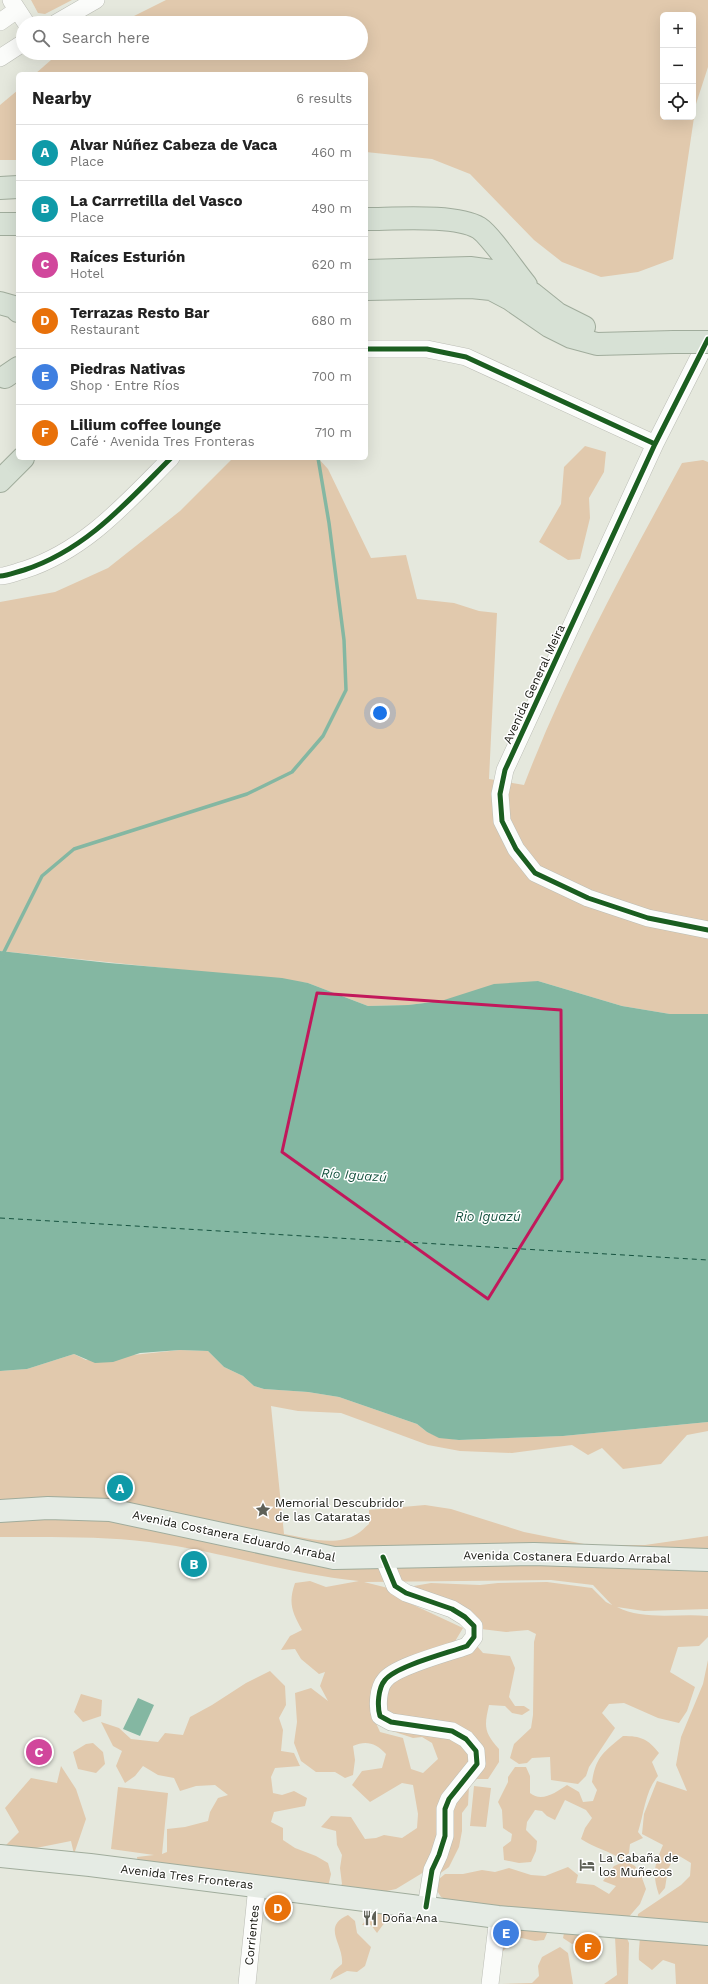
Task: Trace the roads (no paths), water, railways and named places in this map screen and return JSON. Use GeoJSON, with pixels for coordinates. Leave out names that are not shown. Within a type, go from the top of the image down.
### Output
{"type":"FeatureCollection","features":[{"type":"Feature","properties":{"kind":"highway"},"geometry":{"type":"LineString","coordinates":[[0,188],[16,187]]}},
{"type":"Feature","properties":{"kind":"highway"},"geometry":{"type":"LineString","coordinates":[[368,219],[443,220],[469,223],[480,229],[533,294]]}},
{"type":"Feature","properties":{"kind":"highway"},"geometry":{"type":"LineString","coordinates":[[0,224],[16,224]]}},
{"type":"Feature","properties":{"kind":"highway"},"geometry":{"type":"LineString","coordinates":[[368,271],[470,268],[492,271],[533,294],[558,314],[589,330],[618,335],[634,343]]}},
{"type":"Feature","properties":{"kind":"highway"},"geometry":{"type":"LineString","coordinates":[[368,288],[471,287],[492,289],[510,299],[548,326],[571,337],[597,344],[708,340]]}},
{"type":"Feature","properties":{"kind":"highway"},"geometry":{"type":"LineString","coordinates":[[0,303],[16,309]]}},
{"type":"Feature","properties":{"kind":"highway"},"geometry":{"type":"LineString","coordinates":[[0,481],[21,460]]}},
{"type":"Feature","properties":{"kind":"main road","name":"Avenida Costanera Eduardo Arrabal"},"geometry":{"type":"LineString","coordinates":[[0,1511],[48,1508],[110,1510],[334,1558],[534,1554],[708,1560]]}},
{"type":"Feature","properties":{"kind":"main road","name":"Avenida Tres Fronteras"},"geometry":{"type":"LineString","coordinates":[[0,1856],[90,1865],[498,1917],[708,1934]]}},
{"type":"Feature","properties":{"kind":"street"},"geometry":{"type":"LineString","coordinates":[[68,16],[96,0]]}},
{"type":"Feature","properties":{"kind":"street"},"geometry":{"type":"LineString","coordinates":[[0,22],[18,11]]}},
{"type":"Feature","properties":{"kind":"street"},"geometry":{"type":"LineString","coordinates":[[0,58],[16,48]]}},
{"type":"Feature","properties":{"kind":"street","name":"Avenida General Meira"},"geometry":{"type":"LineString","coordinates":[[708,340],[655,444],[505,770],[500,794],[502,821],[516,849],[535,873],[588,898],[610,906],[648,918],[708,930]]}},
{"type":"Feature","properties":{"kind":"street"},"geometry":{"type":"LineString","coordinates":[[368,349],[427,349],[466,356],[655,444]]}},
{"type":"Feature","properties":{"kind":"street"},"geometry":{"type":"LineString","coordinates":[[0,576],[39,565],[79,543],[106,523],[169,460]]}},
{"type":"Feature","properties":{"kind":"street"},"geometry":{"type":"LineString","coordinates":[[383,1557],[395,1586],[406,1593],[452,1609],[465,1617],[474,1626],[474,1637],[467,1646],[398,1670],[384,1680],[377,1705],[380,1716],[391,1722],[452,1731],[466,1739],[476,1751],[477,1764],[449,1799],[445,1809],[445,1836],[432,1870],[426,1907]]}},
{"type":"Feature","properties":{"kind":"street","name":"Corrientes"},"geometry":{"type":"LineString","coordinates":[[247,1984],[257,1886]]}},
{"type":"Feature","properties":{"kind":"street"},"geometry":{"type":"LineString","coordinates":[[490,1984],[498,1917]]}},
{"type":"Feature","properties":{"kind":"water","name":"Rio Iguazú"},"geometry":{"type":"Polygon","coordinates":[[[0,951],[109,963],[282,978],[308,983],[368,1006],[408,1005],[441,1001],[494,984],[538,981],[622,1006],[670,1014],[708,1014],[708,1422],[563,1436],[459,1440],[439,1438],[427,1432],[417,1424],[339,1397],[308,1392],[264,1389],[254,1386],[243,1376],[224,1367],[208,1351],[180,1350],[140,1353],[113,1362],[95,1363],[74,1354],[27,1369],[0,1371],[0,951]]]}},
{"type":"Feature","properties":{"kind":"water"},"geometry":{"type":"Polygon","coordinates":[[[138,1698],[154,1705],[140,1736],[123,1729],[138,1698]]]}},
{"type":"Feature","properties":{"kind":"waterway"},"geometry":{"type":"LineString","coordinates":[[0,960],[42,876],[74,849],[247,794],[292,772],[323,736],[346,690],[344,640],[329,523],[318,460]]}},
{"type":"Feature","properties":{"kind":"place","name":"Alvar Núñez Cabeza de Vaca"},"geometry":{"type":"Point","coordinates":[120,1488]}},
{"type":"Feature","properties":{"kind":"place","name":"Memorial Descubridor de las Cataratas"},"geometry":{"type":"Point","coordinates":[263,1510]}},
{"type":"Feature","properties":{"kind":"place","name":"La Carrretilla del Vasco"},"geometry":{"type":"Point","coordinates":[194,1564]}},
{"type":"Feature","properties":{"kind":"place","name":"Raíces Esturión"},"geometry":{"type":"Point","coordinates":[39,1752]}},
{"type":"Feature","properties":{"kind":"place","name":"La Cabaña de los Muñecos"},"geometry":{"type":"Point","coordinates":[587,1865]}},
{"type":"Feature","properties":{"kind":"place","name":"Terrazas Resto Bar"},"geometry":{"type":"Point","coordinates":[278,1908]}},
{"type":"Feature","properties":{"kind":"place","name":"Doña Ana"},"geometry":{"type":"Point","coordinates":[370,1918]}},
{"type":"Feature","properties":{"kind":"place","name":"Piedras Nativas"},"geometry":{"type":"Point","coordinates":[506,1933]}},
{"type":"Feature","properties":{"kind":"place","name":"Lilium coffee lounge"},"geometry":{"type":"Point","coordinates":[588,1947]}},
{"type":"Feature","properties":{"kind":"water label","name":"Río Iguazú"},"geometry":{"type":"Point","coordinates":[354,1175]}}]}
